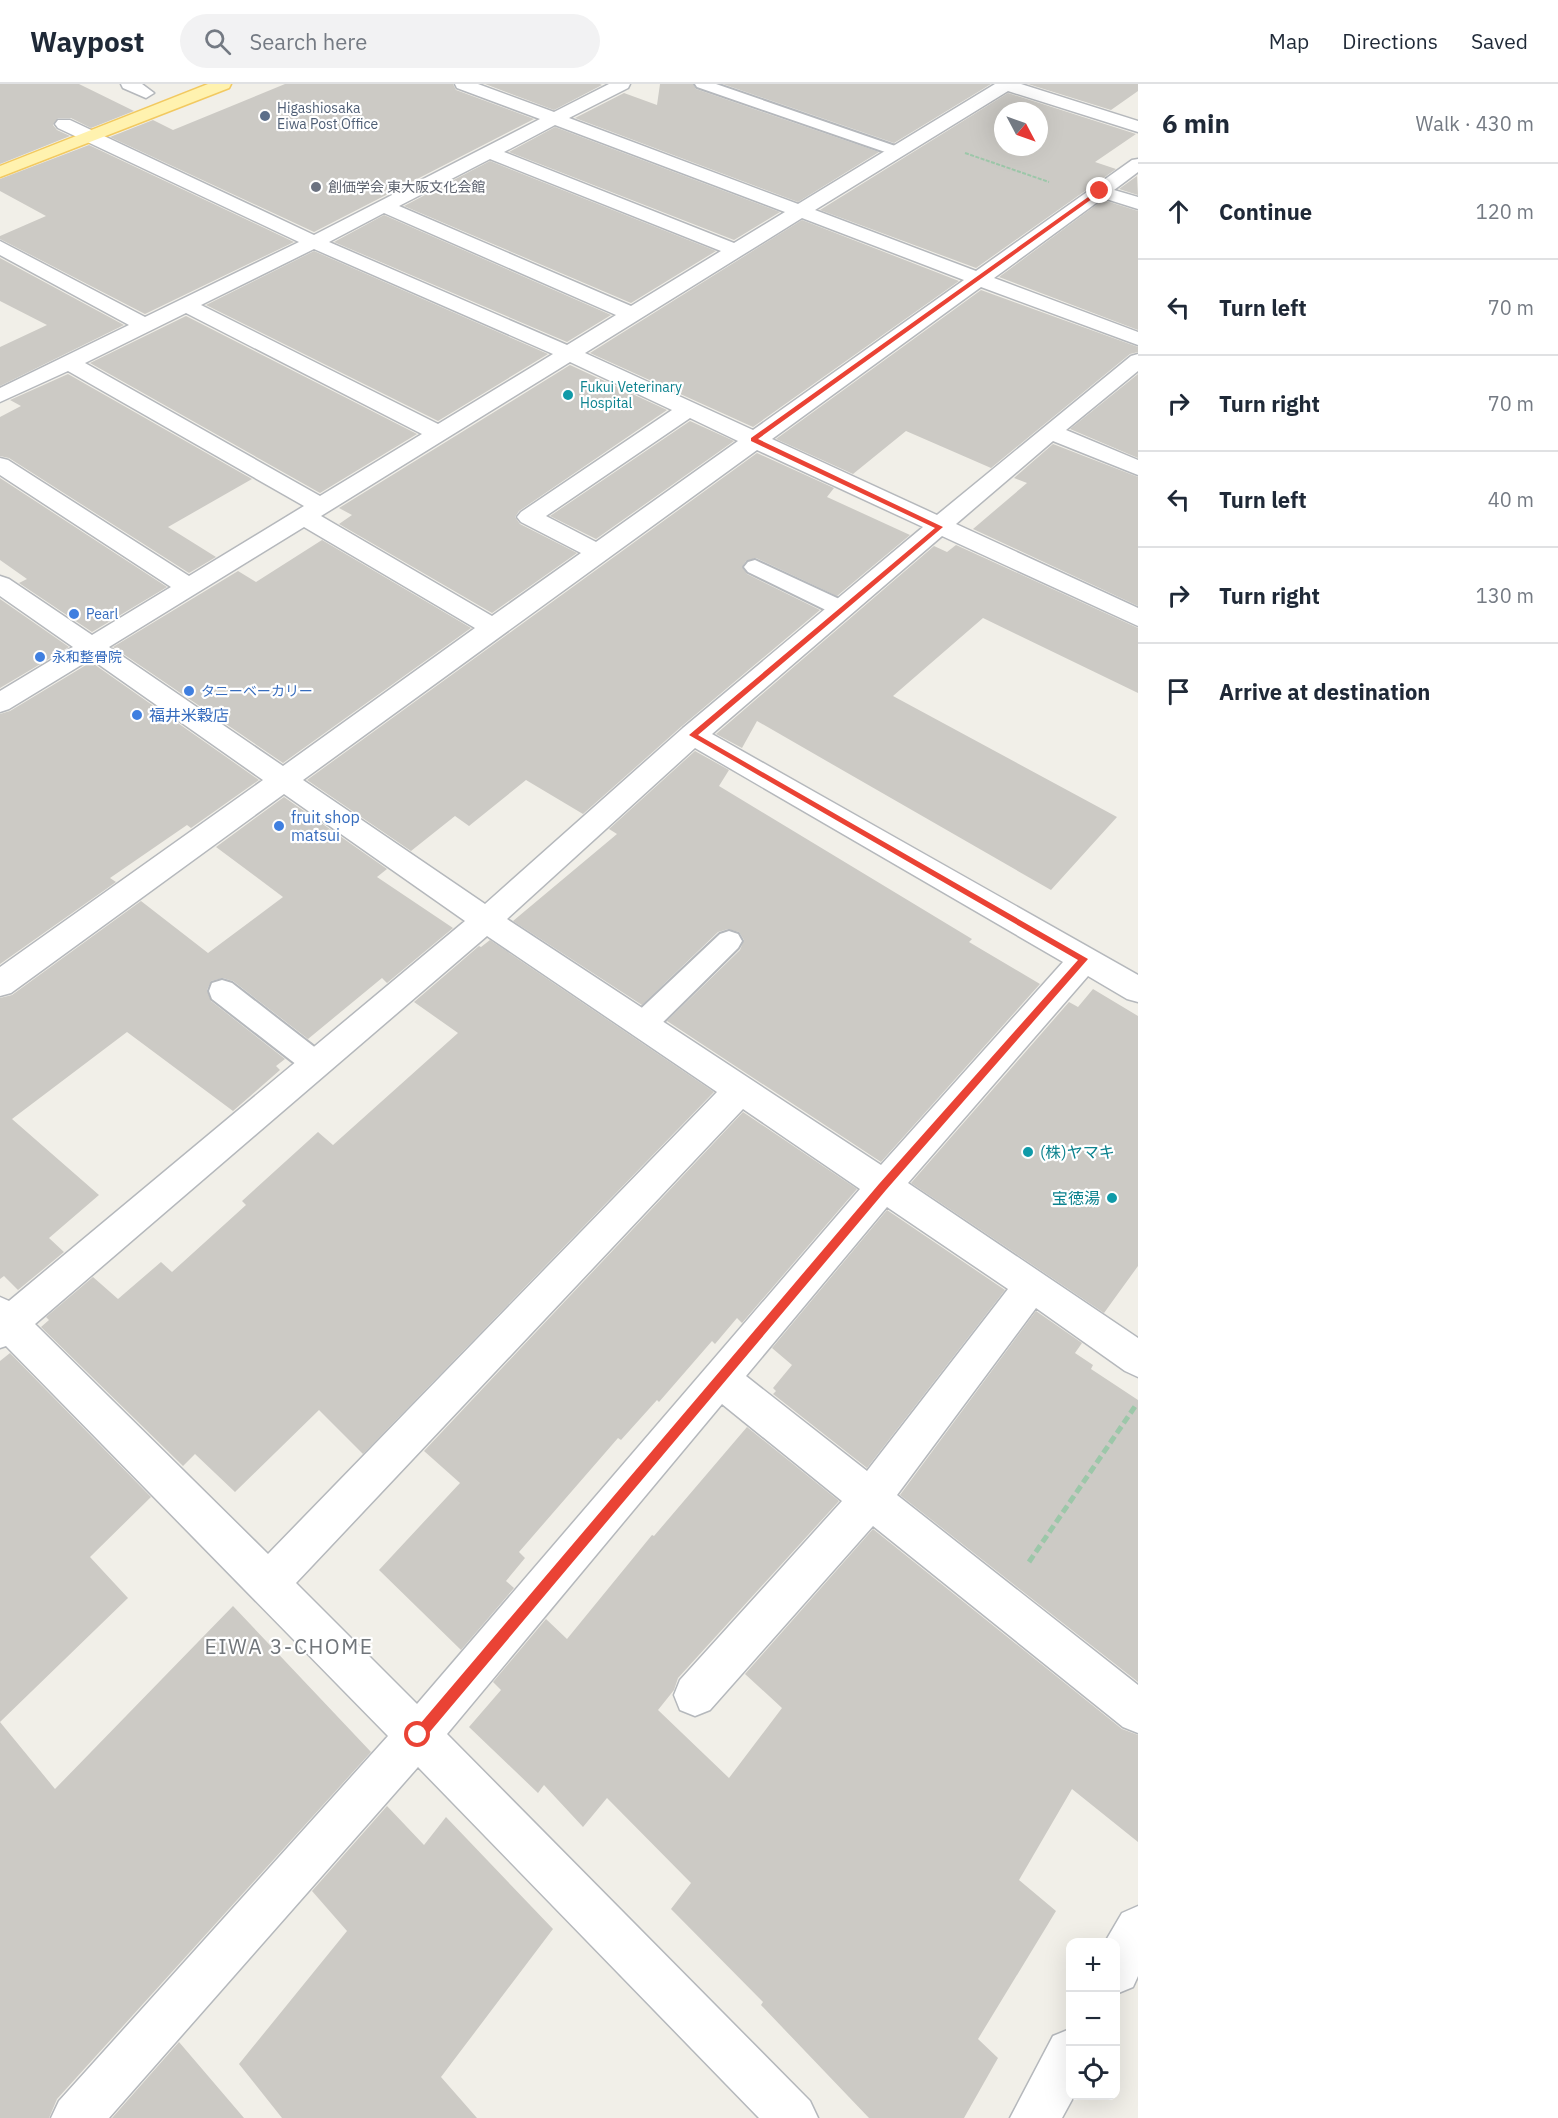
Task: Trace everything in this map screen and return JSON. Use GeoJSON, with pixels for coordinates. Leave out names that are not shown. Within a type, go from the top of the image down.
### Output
{"type":"FeatureCollection","features":[{"type":"Feature","properties":{"kind":"main road"},"geometry":{"type":"LineString","coordinates":[[0,172],[223,84]]}},
{"type":"Feature","properties":{"kind":"main road"},"geometry":{"type":"LineString","coordinates":[[128,92],[152,90]]}},
{"type":"Feature","properties":{"kind":"main road"},"geometry":{"type":"LineString","coordinates":[[46,132],[85,116]]}},
{"type":"Feature","properties":{"kind":"street"},"geometry":{"type":"LineString","coordinates":[[463,84],[1138,339]]}},
{"type":"Feature","properties":{"kind":"street"},"geometry":{"type":"LineString","coordinates":[[5,388],[68,362],[314,242],[622,84]]}},
{"type":"Feature","properties":{"kind":"street"},"geometry":{"type":"LineString","coordinates":[[0,703],[1005,84],[1138,128]]}},
{"type":"Feature","properties":{"kind":"street"},"geometry":{"type":"LineString","coordinates":[[64,124],[314,242],[568,353],[1138,618]]}},
{"type":"Feature","properties":{"kind":"street"},"geometry":{"type":"LineString","coordinates":[[489,152],[734,250]]}},
{"type":"Feature","properties":{"kind":"street"},"geometry":{"type":"LineString","coordinates":[[0,984],[492,627],[1138,164]]}},
{"type":"Feature","properties":{"kind":"street"},"geometry":{"type":"LineString","coordinates":[[1096,194],[1138,203]]}},
{"type":"Feature","properties":{"kind":"street"},"geometry":{"type":"LineString","coordinates":[[383,206],[631,314]]}},
{"type":"Feature","properties":{"kind":"street"},"geometry":{"type":"LineString","coordinates":[[0,247],[145,325]]}},
{"type":"Feature","properties":{"kind":"street"},"geometry":{"type":"LineString","coordinates":[[186,305],[438,433]]}},
{"type":"Feature","properties":{"kind":"street"},"geometry":{"type":"LineString","coordinates":[[793,2118],[268,1582],[3,1323],[486,920],[693,735],[1138,360]]}},
{"type":"Feature","properties":{"kind":"street"},"geometry":{"type":"LineString","coordinates":[[68,362],[312,511],[492,627]]}},
{"type":"Feature","properties":{"kind":"street"},"geometry":{"type":"LineString","coordinates":[[597,552],[529,517],[688,409]]}},
{"type":"Feature","properties":{"kind":"street"},"geometry":{"type":"LineString","coordinates":[[1050,432],[1138,468]]}},
{"type":"Feature","properties":{"kind":"street"},"geometry":{"type":"LineString","coordinates":[[0,465],[189,587]]}},
{"type":"Feature","properties":{"kind":"street"},"geometry":{"type":"LineString","coordinates":[[0,585],[486,920],[1032,1285],[1138,1359]]}},
{"type":"Feature","properties":{"kind":"street"},"geometry":{"type":"LineString","coordinates":[[693,735],[1138,990]]}},
{"type":"Feature","properties":{"kind":"street"},"geometry":{"type":"LineString","coordinates":[[75,2118],[418,1735],[883,1187],[1084,959]]}},
{"type":"Feature","properties":{"kind":"street"},"geometry":{"type":"LineString","coordinates":[[268,1582],[739,1091]]}},
{"type":"Feature","properties":{"kind":"street"},"geometry":{"type":"LineString","coordinates":[[695,1695],[871,1498],[1032,1285]]}},
{"type":"Feature","properties":{"kind":"street"},"geometry":{"type":"LineString","coordinates":[[720,1379],[1138,1712]]}},
{"type":"Feature","properties":{"kind":"street"},"geometry":{"type":"LineString","coordinates":[[1120,1963],[1138,1929]]}},
{"type":"Feature","properties":{"kind":"street"},"geometry":{"type":"LineString","coordinates":[[1035,2118],[1066,2062]]}},
{"type":"Feature","properties":{"kind":"lane"},"geometry":{"type":"LineString","coordinates":[[702,84],[896,151]]}},
{"type":"Feature","properties":{"kind":"lane"},"geometry":{"type":"LineString","coordinates":[[755,567],[842,609]]}},
{"type":"Feature","properties":{"kind":"lane"},"geometry":{"type":"LineString","coordinates":[[642,1025],[729,941]]}},
{"type":"Feature","properties":{"kind":"lane"},"geometry":{"type":"LineString","coordinates":[[222,991],[316,1064]]}},
{"type":"Feature","properties":{"kind":"path"},"geometry":{"type":"LineString","coordinates":[[919,137],[1096,194]]}},
{"type":"Feature","properties":{"kind":"path"},"geometry":{"type":"LineString","coordinates":[[1002,1602],[1138,1402]]}},
{"type":"Feature","properties":{"kind":"building"},"geometry":{"type":"Polygon","coordinates":[[[0,84],[79,84],[134,111],[91,128],[71,118],[58,118],[53,125],[57,130],[70,136],[0,164],[0,84]]]}},
{"type":"Feature","properties":{"kind":"building","name":"創価学会 東大阪文化会館"},"geometry":{"type":"Polygon","coordinates":[[[285,84],[453,84],[456,90],[534,119],[314,232],[110,137],[153,120],[173,130],[285,84]]]}},
{"type":"Feature","properties":{"kind":"building"},"geometry":{"type":"Polygon","coordinates":[[[485,84],[600,84],[602,85],[554,110],[485,84]]]}},
{"type":"Feature","properties":{"kind":"building"},"geometry":{"type":"Polygon","coordinates":[[[660,84],[693,84],[696,89],[879,152],[798,202],[575,118],[624,93],[657,105],[660,84]]]}},
{"type":"Feature","properties":{"kind":"building"},"geometry":{"type":"Polygon","coordinates":[[[723,84],[991,84],[894,143],[723,84]]]}},
{"type":"Feature","properties":{"kind":"building"},"geometry":{"type":"Polygon","coordinates":[[[1028,84],[1138,84],[1138,91],[1111,110],[1028,84]]]}},
{"type":"Feature","properties":{"kind":"building"},"geometry":{"type":"Polygon","coordinates":[[[1008,93],[1036,102],[994,102],[994,156],[1048,156],[1048,106],[1136,134],[1095,162],[1116,169],[976,268],[820,210],[1008,93]]]}},
{"type":"Feature","properties":{"kind":"building"},"geometry":{"type":"Polygon","coordinates":[[[555,127],[780,212],[734,240],[509,152],[555,127]]]}},
{"type":"Feature","properties":{"kind":"building"},"geometry":{"type":"Polygon","coordinates":[[[89,145],[294,242],[145,314],[0,239],[0,236],[46,216],[0,191],[0,179],[89,145]]]}},
{"type":"Feature","properties":{"kind":"building"},"geometry":{"type":"Polygon","coordinates":[[[490,161],[716,251],[631,303],[404,206],[490,161]]]}},
{"type":"Feature","properties":{"kind":"building"},"geometry":{"type":"Polygon","coordinates":[[[1137,176],[1138,195],[1119,189],[1137,176]]]}},
{"type":"Feature","properties":{"kind":"building"},"geometry":{"type":"Polygon","coordinates":[[[1103,200],[1138,211],[1138,330],[999,277],[1103,200]]]}},
{"type":"Feature","properties":{"kind":"building"},"geometry":{"type":"Polygon","coordinates":[[[384,215],[611,315],[567,342],[334,242],[384,215]]]}},
{"type":"Feature","properties":{"kind":"building"},"geometry":{"type":"Polygon","coordinates":[[[802,220],[959,281],[753,427],[590,353],[802,220]]]}},
{"type":"Feature","properties":{"kind":"building"},"geometry":{"type":"Polygon","coordinates":[[[314,251],[548,354],[438,421],[206,305],[314,251]]]}},
{"type":"Feature","properties":{"kind":"building"},"geometry":{"type":"Polygon","coordinates":[[[0,258],[124,325],[0,386],[0,347],[47,325],[0,301],[0,258]]]}},
{"type":"Feature","properties":{"kind":"building"},"geometry":{"type":"Polygon","coordinates":[[[981,290],[1138,347],[1138,352],[1130,354],[991,468],[906,431],[853,474],[776,439],[981,290]]]}},
{"type":"Feature","properties":{"kind":"building"},"geometry":{"type":"Polygon","coordinates":[[[186,316],[417,434],[320,493],[90,363],[186,316]]]}},
{"type":"Feature","properties":{"kind":"building"},"geometry":{"type":"Polygon","coordinates":[[[570,365],[667,410],[519,511],[515,517],[520,524],[577,553],[492,613],[339,524],[352,515],[339,508],[570,365]]]}},
{"type":"Feature","properties":{"kind":"building"},"geometry":{"type":"Polygon","coordinates":[[[68,374],[252,479],[168,527],[216,557],[189,573],[9,458],[0,456],[0,417],[21,406],[10,400],[68,374]]]}},
{"type":"Feature","properties":{"kind":"building"},"geometry":{"type":"Polygon","coordinates":[[[1138,374],[1138,458],[1070,429],[1138,374]]]}},
{"type":"Feature","properties":{"kind":"building"},"geometry":{"type":"Polygon","coordinates":[[[690,421],[734,441],[596,539],[550,516],[690,421]]]}},
{"type":"Feature","properties":{"kind":"building"},"geometry":{"type":"Polygon","coordinates":[[[1053,444],[1138,477],[1138,606],[973,529],[1027,483],[1014,478],[1053,444]]]}},
{"type":"Feature","properties":{"kind":"building"},"geometry":{"type":"Polygon","coordinates":[[[757,453],[834,488],[827,497],[910,535],[837,596],[756,558],[746,561],[742,567],[747,574],[820,610],[682,726],[583,814],[526,780],[469,826],[455,816],[411,851],[307,780],[757,453]]]}},
{"type":"Feature","properties":{"kind":"building"},"geometry":{"type":"Polygon","coordinates":[[[0,478],[167,587],[92,632],[19,583],[27,579],[0,560],[0,478]]]}},
{"type":"Feature","properties":{"kind":"building"},"geometry":{"type":"Polygon","coordinates":[[[322,540],[471,628],[283,763],[113,647],[238,571],[256,582],[322,540]]]}},
{"type":"Feature","properties":{"kind":"building"},"geometry":{"type":"Polygon","coordinates":[[[956,545],[1138,628],[1138,693],[983,618],[893,696],[1117,817],[1051,890],[757,721],[742,748],[716,734],[934,546],[947,552],[956,545]]]}},
{"type":"Feature","properties":{"kind":"building"},"geometry":{"type":"Polygon","coordinates":[[[0,599],[69,647],[0,688],[0,599]]]}},
{"type":"Feature","properties":{"kind":"building"},"geometry":{"type":"Polygon","coordinates":[[[91,662],[259,780],[191,828],[187,825],[110,878],[116,882],[0,964],[0,714],[10,711],[91,662]]]}},
{"type":"Feature","properties":{"kind":"building"},"geometry":{"type":"Polygon","coordinates":[[[695,751],[729,770],[719,786],[972,939],[969,942],[1040,984],[881,1162],[667,1021],[740,950],[744,940],[739,932],[728,929],[718,932],[642,1005],[513,921],[617,834],[609,829],[695,751]]]}},
{"type":"Feature","properties":{"kind":"building"},"geometry":{"type":"Polygon","coordinates":[[[284,797],[387,869],[377,877],[453,928],[387,983],[382,978],[308,1039],[233,981],[223,978],[211,981],[207,990],[211,1001],[285,1059],[276,1066],[280,1070],[233,1111],[127,1032],[12,1119],[99,1195],[49,1238],[64,1252],[18,1290],[4,1276],[0,1279],[0,998],[12,995],[141,901],[208,953],[283,897],[216,847],[284,797]]]}},
{"type":"Feature","properties":{"kind":"building"},"geometry":{"type":"Polygon","coordinates":[[[490,940],[714,1092],[363,1454],[319,1410],[235,1492],[195,1454],[183,1466],[41,1327],[49,1320],[46,1317],[93,1277],[118,1299],[161,1262],[172,1272],[246,1205],[242,1201],[318,1132],[333,1145],[458,1033],[414,1002],[479,946],[481,947],[490,940]]]}},
{"type":"Feature","properties":{"kind":"building"},"geometry":{"type":"Polygon","coordinates":[[[1093,989],[1138,1016],[1138,1266],[1104,1313],[911,1183],[1069,1002],[1078,1007],[1093,989]]]}},
{"type":"Feature","properties":{"kind":"building"},"geometry":{"type":"Polygon","coordinates":[[[743,1112],[857,1189],[742,1323],[737,1318],[715,1344],[712,1341],[659,1402],[657,1400],[621,1440],[618,1438],[519,1552],[525,1558],[506,1581],[514,1588],[461,1650],[379,1570],[460,1483],[424,1451],[743,1112]]]}},
{"type":"Feature","properties":{"kind":"building"},"geometry":{"type":"Polygon","coordinates":[[[887,1210],[1005,1290],[867,1468],[773,1394],[776,1391],[773,1388],[792,1365],[772,1348],[887,1210]]]}},
{"type":"Feature","properties":{"kind":"building"},"geometry":{"type":"Polygon","coordinates":[[[1036,1311],[1082,1343],[1075,1353],[1093,1365],[1091,1369],[1138,1400],[1138,1682],[900,1495],[1036,1311]]]}},
{"type":"Feature","properties":{"kind":"building"},"geometry":{"type":"Polygon","coordinates":[[[10,1353],[151,1497],[90,1557],[128,1598],[0,1722],[0,1361],[10,1353]]]}},
{"type":"Feature","properties":{"kind":"building"},"geometry":{"type":"Polygon","coordinates":[[[747,1427],[839,1501],[678,1678],[674,1690],[658,1710],[729,1778],[782,1708],[745,1674],[873,1529],[1122,1729],[1138,1735],[1138,1842],[1072,1789],[1019,1880],[1056,1911],[978,2039],[998,2058],[964,2118],[869,2118],[761,2005],[763,2002],[671,1909],[691,1883],[607,1798],[583,1827],[544,1785],[538,1793],[469,1727],[501,1690],[493,1682],[546,1619],[567,1639],[652,1535],[654,1536],[747,1427]]]}},
{"type":"Feature","properties":{"kind":"building"},"geometry":{"type":"Polygon","coordinates":[[[233,1606],[371,1752],[57,2099],[49,2118],[0,2118],[0,1722],[55,1789],[233,1606]]]}},
{"type":"Feature","properties":{"kind":"building"},"geometry":{"type":"Polygon","coordinates":[[[387,1806],[424,1845],[446,1817],[553,1929],[441,2077],[477,2118],[282,2118],[239,2064],[347,1931],[312,1891],[387,1806]]]}},
{"type":"Feature","properties":{"kind":"building"},"geometry":{"type":"Polygon","coordinates":[[[179,2042],[244,2118],[112,2118],[179,2042]]]}},
{"type":"Feature","properties":{"kind":"place","name":"Higashiosaka Eiwa Post Office"},"geometry":{"type":"Point","coordinates":[265,116]}},
{"type":"Feature","properties":{"kind":"place","name":"創価学会 東大阪文化会館"},"geometry":{"type":"Point","coordinates":[316,187]}},
{"type":"Feature","properties":{"kind":"place","name":"Fukui Veterinary Hospital"},"geometry":{"type":"Point","coordinates":[568,395]}},
{"type":"Feature","properties":{"kind":"place","name":"Pearl"},"geometry":{"type":"Point","coordinates":[74,614]}},
{"type":"Feature","properties":{"kind":"place","name":"永和整骨院"},"geometry":{"type":"Point","coordinates":[40,657]}},
{"type":"Feature","properties":{"kind":"place","name":"タニーベーカリー"},"geometry":{"type":"Point","coordinates":[189,691]}},
{"type":"Feature","properties":{"kind":"place","name":"福井米穀店"},"geometry":{"type":"Point","coordinates":[137,715]}},
{"type":"Feature","properties":{"kind":"place","name":"fruit shop matsui"},"geometry":{"type":"Point","coordinates":[279,826]}},
{"type":"Feature","properties":{"kind":"place","name":"(株)ヤマキ"},"geometry":{"type":"Point","coordinates":[1028,1152]}},
{"type":"Feature","properties":{"kind":"place","name":"宝徳湯"},"geometry":{"type":"Point","coordinates":[1112,1198]}},
{"type":"Feature","properties":{"kind":"district","name":"EIWA 3-CHOME"},"geometry":{"type":"Point","coordinates":[289,1646]}},
{"type":"Feature","properties":{"kind":"route"},"geometry":{"type":"LineString","coordinates":[[418,1735],[883,1187],[1084,959],[693,735],[940,527],[753,440],[1100,191]]}}]}
